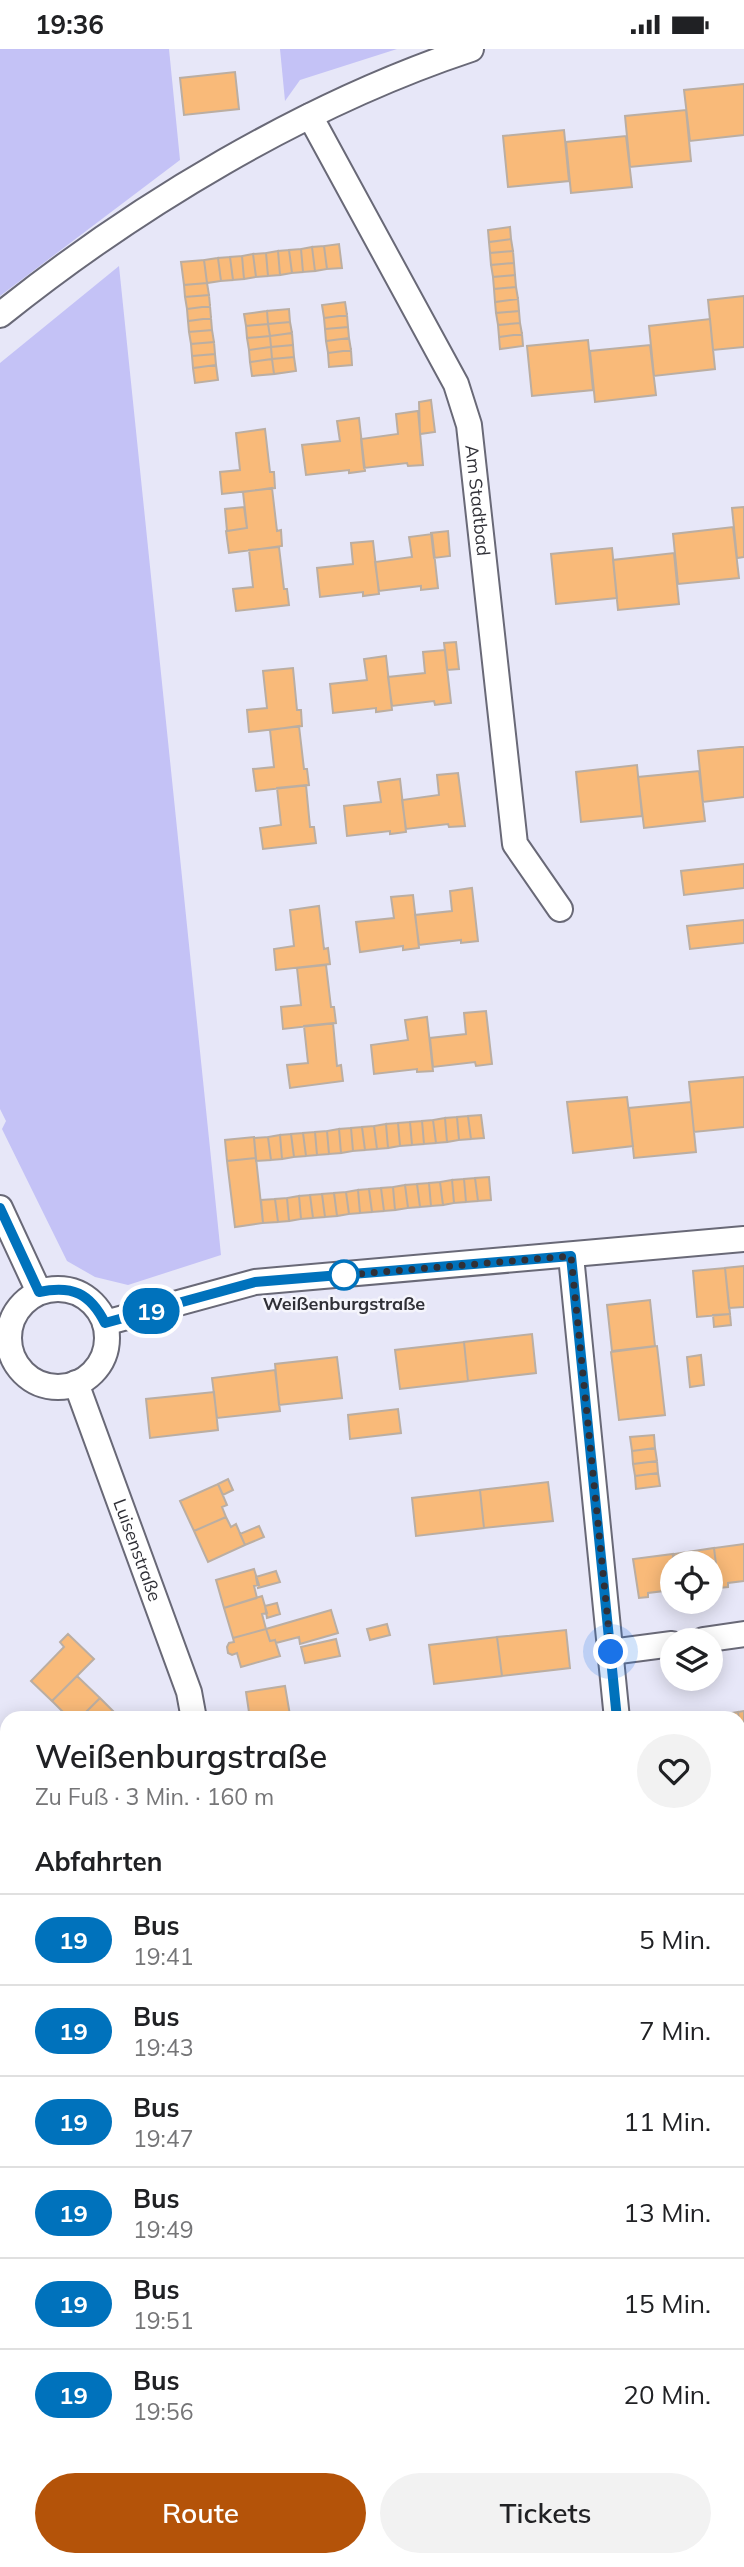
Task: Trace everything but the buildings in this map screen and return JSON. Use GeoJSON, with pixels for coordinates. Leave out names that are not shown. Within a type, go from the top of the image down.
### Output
{"type":"FeatureCollection","features":[{"type":"Feature","properties":{"kind":"street"},"geometry":{"type":"LineString","coordinates":[[0,315],[94,246],[191,182],[310,116],[433,62],[471,49]]}},
{"type":"Feature","properties":{"kind":"street","name":"Am Stadtbad"},"geometry":{"type":"LineString","coordinates":[[310,116],[456,384],[469,425],[515,844],[560,909]]}},
{"type":"Feature","properties":{"kind":"street"},"geometry":{"type":"LineString","coordinates":[[0,1208],[39,1292]]}},
{"type":"Feature","properties":{"kind":"street"},"geometry":{"type":"LineString","coordinates":[[105,1323],[255,1282],[744,1239]]}},
{"type":"Feature","properties":{"kind":"street"},"geometry":{"type":"LineString","coordinates":[[571,1256],[616,1711]]}},
{"type":"Feature","properties":{"kind":"street"},"geometry":{"type":"LineString","coordinates":[[71,1290],[86,1297],[98,1308],[105,1323],[105,1352],[99,1365],[89,1376],[76,1384],[59,1387],[43,1384],[28,1376],[16,1363],[10,1348],[10,1331],[15,1315],[25,1301],[39,1292],[71,1290]]}},
{"type":"Feature","properties":{"kind":"street","name":"Luisenstraße"},"geometry":{"type":"LineString","coordinates":[[76,1384],[189,1692],[193,1711]]}},
{"type":"Feature","properties":{"kind":"street"},"geometry":{"type":"LineString","coordinates":[[723,1637],[744,1634]]}},
{"type":"Feature","properties":{"kind":"street"},"geometry":{"type":"LineString","coordinates":[[611,1652],[660,1646]]}},
{"type":"Feature","properties":{"kind":"shaded area"},"geometry":{"type":"Polygon","coordinates":[[[0,49],[169,49],[180,160],[0,296],[0,49]]]}},
{"type":"Feature","properties":{"kind":"shaded area"},"geometry":{"type":"Polygon","coordinates":[[[280,49],[397,49],[300,80],[285,101],[280,49]]]}},
{"type":"Feature","properties":{"kind":"shaded area"},"geometry":{"type":"Polygon","coordinates":[[[119,266],[221,1255],[128,1285],[95,1277],[67,1261],[2,1129],[6,1121],[0,1109],[0,363],[119,266]]]}},
{"type":"Feature","properties":{"kind":"bus line","name":"19"},"geometry":{"type":"LineString","coordinates":[[0,1208],[39,1292],[71,1290],[86,1297],[98,1308],[105,1323],[255,1282],[571,1256],[616,1711]]}},
{"type":"Feature","properties":{"kind":"place","name":"Weißenburgstraße"},"geometry":{"type":"Point","coordinates":[344,1275]}},
{"type":"Feature","properties":{"kind":"route"},"geometry":{"type":"LineString","coordinates":[[344,1275],[334,1276],[571,1256],[611,1652]]}}]}
